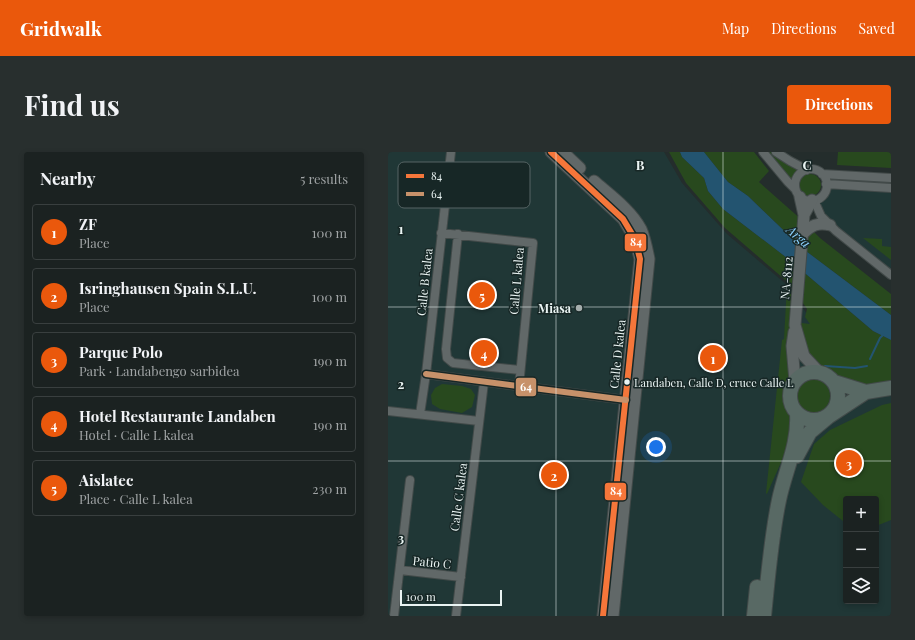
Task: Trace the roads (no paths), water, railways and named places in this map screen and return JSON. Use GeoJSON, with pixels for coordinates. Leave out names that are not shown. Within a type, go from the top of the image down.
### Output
{"type":"FeatureCollection","features":[{"type":"Feature","properties":{"kind":"highway"},"geometry":{"type":"LineString","coordinates":[[834,382],[838,391],[838,399],[836,406],[828,417],[816,420],[797,414],[790,401],[791,388],[798,378],[809,373],[819,372],[834,382],[866,392]]}},
{"type":"Feature","properties":{"kind":"highway"},"geometry":{"type":"LineString","coordinates":[[754,616],[766,516],[774,488],[795,453],[810,432],[828,417],[866,392],[891,388]]}},
{"type":"Feature","properties":{"kind":"highway"},"geometry":{"type":"LineString","coordinates":[[773,616],[783,512],[795,453],[797,414]]}},
{"type":"Feature","properties":{"kind":"highway"},"geometry":{"type":"LineString","coordinates":[[764,616],[772,543],[779,499],[795,453]]}},
{"type":"Feature","properties":{"kind":"street","name":"Calle B kalea"},"geometry":{"type":"LineString","coordinates":[[450,162],[451,152]]}},
{"type":"Feature","properties":{"kind":"street","name":"Calle D kalea"},"geometry":{"type":"LineString","coordinates":[[551,152],[623,219],[635,239],[640,258],[603,616]]}},
{"type":"Feature","properties":{"kind":"street","name":"Calle D kalea"},"geometry":{"type":"LineString","coordinates":[[562,152],[631,215],[640,228],[646,242],[649,259],[613,616]]}},
{"type":"Feature","properties":{"kind":"street"},"geometry":{"type":"LineString","coordinates":[[763,152],[788,182],[808,200],[813,200],[823,195],[826,184],[825,178],[822,174]]}},
{"type":"Feature","properties":{"kind":"street"},"geometry":{"type":"LineString","coordinates":[[776,152],[807,170],[815,170],[822,174],[891,178]]}},
{"type":"Feature","properties":{"kind":"street"},"geometry":{"type":"LineString","coordinates":[[798,192],[795,184],[799,175],[807,170]]}},
{"type":"Feature","properties":{"kind":"street"},"geometry":{"type":"LineString","coordinates":[[826,184],[891,188]]}},
{"type":"Feature","properties":{"kind":"street","name":"NA-8112"},"geometry":{"type":"LineString","coordinates":[[795,382],[792,346],[804,215],[798,192]]}},
{"type":"Feature","properties":{"kind":"street"},"geometry":{"type":"LineString","coordinates":[[813,200],[821,216],[830,225],[891,275]]}},
{"type":"Feature","properties":{"kind":"street","name":"NA-8112"},"geometry":{"type":"LineString","coordinates":[[804,215],[813,200]]}},
{"type":"Feature","properties":{"kind":"street","name":"Calle B kalea"},"geometry":{"type":"LineString","coordinates":[[420,414],[426,374],[444,208]]}},
{"type":"Feature","properties":{"kind":"street"},"geometry":{"type":"LineString","coordinates":[[802,235],[816,224],[830,225]]}},
{"type":"Feature","properties":{"kind":"street","name":"Calle L kalea"},"geometry":{"type":"LineString","coordinates":[[441,233],[533,243],[519,386]]}},
{"type":"Feature","properties":{"kind":"street"},"geometry":{"type":"LineString","coordinates":[[458,234],[446,349],[447,358],[453,363],[520,370]]}},
{"type":"Feature","properties":{"kind":"street","name":"NA-8112"},"geometry":{"type":"LineString","coordinates":[[795,324],[804,356],[819,372]]}},
{"type":"Feature","properties":{"kind":"street"},"geometry":{"type":"LineString","coordinates":[[626,400],[632,390],[636,367],[639,360]]}},
{"type":"Feature","properties":{"kind":"street"},"geometry":{"type":"LineString","coordinates":[[426,374],[626,400],[631,406],[628,432],[631,439]]}},
{"type":"Feature","properties":{"kind":"street","name":"Calle C kalea"},"geometry":{"type":"LineString","coordinates":[[456,616],[484,382]]}},
{"type":"Feature","properties":{"kind":"street"},"geometry":{"type":"LineString","coordinates":[[388,410],[479,421]]}},
{"type":"Feature","properties":{"kind":"street","name":"Patio C"},"geometry":{"type":"LineString","coordinates":[[394,616],[410,480]]}},
{"type":"Feature","properties":{"kind":"street","name":"Patio C"},"geometry":{"type":"LineString","coordinates":[[400,570],[461,577]]}},
{"type":"Feature","properties":{"kind":"water"},"geometry":{"type":"Polygon","coordinates":[[[680,152],[704,152],[728,182],[748,196],[802,248],[891,315],[891,340],[873,331],[787,258],[723,209],[708,191],[704,178],[682,157],[680,152]]]}},
{"type":"Feature","properties":{"kind":"waterway"},"geometry":{"type":"LineString","coordinates":[[870,359],[880,338],[884,334]]}},
{"type":"Feature","properties":{"kind":"waterway"},"geometry":{"type":"LineString","coordinates":[[825,366],[855,368],[867,366]]}},
{"type":"Feature","properties":{"kind":"place","name":"Aislatec"},"geometry":{"type":"Point","coordinates":[482,295]}},
{"type":"Feature","properties":{"kind":"place","name":"Miasa"},"geometry":{"type":"Point","coordinates":[579,308]}},
{"type":"Feature","properties":{"kind":"place","name":"Hotel Restaurante Landaben"},"geometry":{"type":"Point","coordinates":[484,353]}},
{"type":"Feature","properties":{"kind":"place","name":"ZF"},"geometry":{"type":"Point","coordinates":[713,358]}},
{"type":"Feature","properties":{"kind":"place","name":"Landaben, Calle D, cruce Calle L"},"geometry":{"type":"Point","coordinates":[627,382]}},
{"type":"Feature","properties":{"kind":"place","name":"Parque Polo"},"geometry":{"type":"Point","coordinates":[849,463]}},
{"type":"Feature","properties":{"kind":"place","name":"Isringhausen Spain S.L.U."},"geometry":{"type":"Point","coordinates":[554,475]}},
{"type":"Feature","properties":{"kind":"water label","name":"Arga"},"geometry":{"type":"Point","coordinates":[799,236]}}]}
